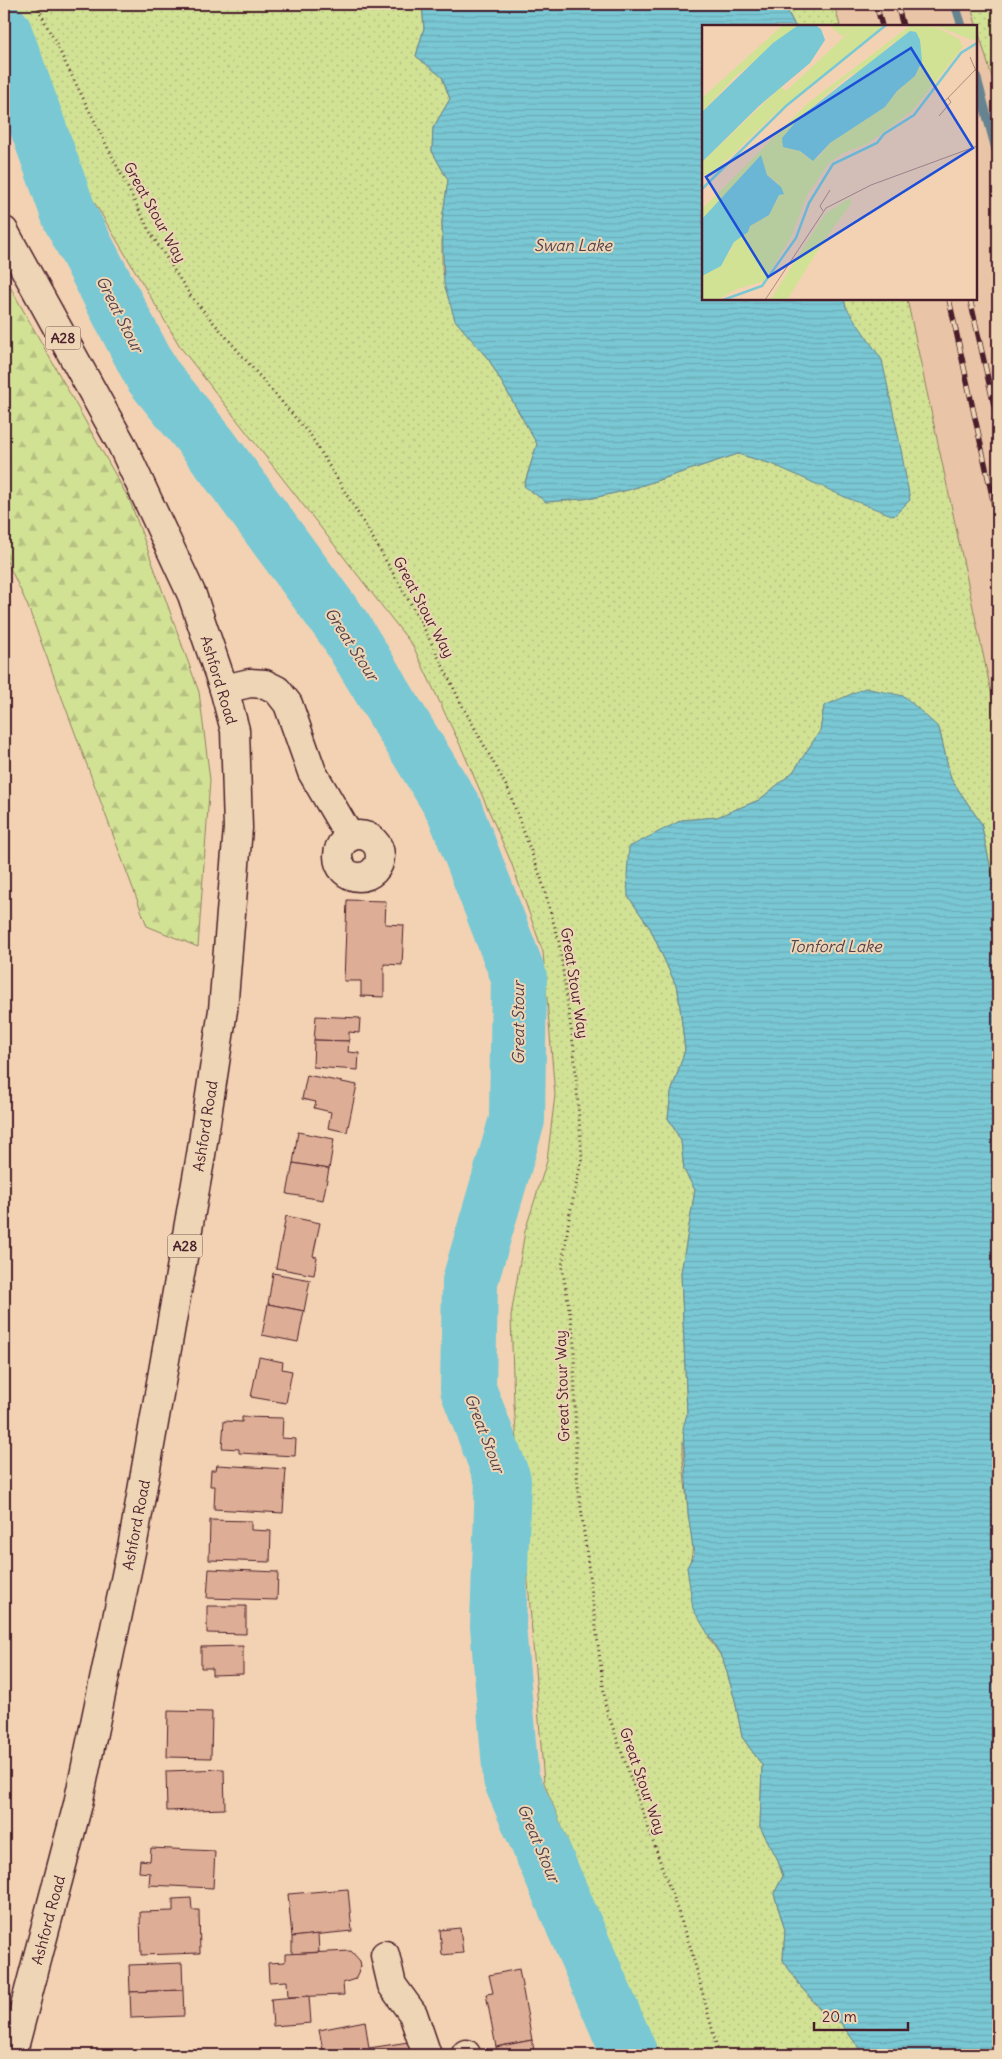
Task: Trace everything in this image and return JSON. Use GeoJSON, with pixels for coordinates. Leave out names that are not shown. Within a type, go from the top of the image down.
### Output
{"type":"FeatureCollection","features":[{"type":"Feature","properties":{"kind":"main road","name":"Ashford Road"},"geometry":{"type":"LineString","coordinates":[[4,230],[122,444],[192,595],[224,689],[235,730],[238,828],[223,1010],[204,1136],[134,1542],[78,1804],[9,2053]]}},
{"type":"Feature","properties":{"kind":"main road"},"geometry":{"type":"LineString","coordinates":[[224,689],[250,683],[265,684],[277,690],[288,704],[312,772],[350,837]]}},
{"type":"Feature","properties":{"kind":"main road"},"geometry":{"type":"LineString","coordinates":[[385,1955],[392,1985],[413,2014],[427,2055]]}},
{"type":"Feature","properties":{"kind":"path","name":"Great Stour Way"},"geometry":{"type":"LineString","coordinates":[[36,4],[150,232],[190,295],[311,436],[367,528],[420,620],[462,705],[508,789],[541,878],[559,942],[574,1050],[582,1158],[570,1213],[562,1266],[574,1338],[576,1468],[606,1708],[691,1949],[719,2055]]}},
{"type":"Feature","properties":{"kind":"shaded area"},"geometry":{"type":"Polygon","coordinates":[[[834,4],[971,4],[998,96],[998,724],[907,300],[977,300],[977,25],[840,25],[834,4]]]}},
{"type":"Feature","properties":{"kind":"green space"},"geometry":{"type":"Polygon","coordinates":[[[7,4],[422,4],[424,28],[416,56],[442,77],[450,99],[433,128],[432,151],[448,180],[442,221],[442,270],[455,320],[489,360],[537,444],[524,485],[546,502],[593,498],[628,490],[738,454],[772,464],[846,307],[844,300],[907,300],[998,724],[998,902],[981,823],[951,779],[939,728],[824,706],[820,731],[793,772],[759,800],[717,817],[682,820],[660,832],[628,896],[650,928],[678,990],[685,1050],[671,1093],[668,1118],[681,1141],[684,1170],[695,1190],[681,1273],[687,1414],[683,1437],[683,1462],[692,1540],[692,1554],[687,1568],[710,1640],[723,1659],[735,1700],[742,1737],[762,1765],[760,1827],[777,1858],[783,1876],[774,1894],[785,1930],[783,1960],[801,1987],[825,2016],[841,2023],[864,2055],[650,2055],[597,1913],[544,1783],[514,1405],[511,1316],[525,1231],[547,1161],[555,1095],[543,952],[511,862],[462,749],[413,646],[181,348],[87,190],[34,74],[7,4]]]}},
{"type":"Feature","properties":{"kind":"green space"},"geometry":{"type":"Polygon","coordinates":[[[784,4],[834,4],[840,25],[794,25],[784,4]]]}},
{"type":"Feature","properties":{"kind":"green space"},"geometry":{"type":"Polygon","coordinates":[[[970,4],[998,4],[998,97],[977,25],[970,4]]]}},
{"type":"Feature","properties":{"kind":"green space"},"geometry":{"type":"Polygon","coordinates":[[[4,276],[130,501],[199,692],[210,780],[198,947],[147,926],[27,604],[4,555],[4,276]]]}},
{"type":"Feature","properties":{"kind":"water","name":"Swan Lake"},"geometry":{"type":"Polygon","coordinates":[[[422,4],[784,4],[794,25],[702,25],[702,300],[844,300],[846,307],[882,360],[910,500],[894,516],[847,498],[772,464],[738,454],[628,490],[593,498],[546,502],[524,486],[537,444],[489,360],[455,320],[444,284],[442,221],[448,180],[432,151],[433,128],[450,99],[442,77],[416,56],[424,28],[422,4]]]}},
{"type":"Feature","properties":{"kind":"water","name":"Tonford Lake"},"geometry":{"type":"Polygon","coordinates":[[[865,688],[904,696],[939,728],[951,779],[981,823],[998,902],[998,2055],[864,2055],[841,2023],[826,2016],[801,1987],[783,1960],[785,1930],[774,1894],[783,1876],[777,1858],[760,1827],[762,1765],[742,1737],[735,1700],[723,1659],[693,1609],[687,1567],[694,1555],[688,1513],[683,1428],[687,1414],[681,1273],[695,1190],[684,1170],[681,1141],[668,1118],[671,1093],[685,1050],[678,990],[650,928],[628,896],[629,847],[682,820],[717,817],[759,800],[793,772],[820,731],[824,706],[865,688]]]}},
{"type":"Feature","properties":{"kind":"building"},"geometry":{"type":"Polygon","coordinates":[[[347,900],[386,901],[385,924],[404,925],[402,965],[384,964],[384,997],[361,996],[361,981],[344,981],[347,900]]]}},
{"type":"Feature","properties":{"kind":"building"},"geometry":{"type":"Polygon","coordinates":[[[316,1016],[360,1018],[359,1033],[349,1032],[349,1041],[314,1040],[316,1016]]]}},
{"type":"Feature","properties":{"kind":"building"},"geometry":{"type":"Polygon","coordinates":[[[314,1040],[349,1041],[348,1052],[359,1053],[358,1070],[313,1067],[314,1040]]]}},
{"type":"Feature","properties":{"kind":"building"},"geometry":{"type":"Polygon","coordinates":[[[307,1075],[357,1085],[347,1132],[328,1128],[331,1112],[314,1108],[316,1102],[302,1099],[307,1075]]]}},
{"type":"Feature","properties":{"kind":"building"},"geometry":{"type":"Polygon","coordinates":[[[298,1132],[334,1139],[329,1169],[293,1163],[298,1132]]]}},
{"type":"Feature","properties":{"kind":"building"},"geometry":{"type":"Polygon","coordinates":[[[293,1163],[329,1169],[323,1200],[287,1194],[293,1163]]]}},
{"type":"Feature","properties":{"kind":"building"},"geometry":{"type":"Polygon","coordinates":[[[286,1216],[320,1223],[313,1256],[317,1257],[314,1275],[276,1268],[286,1216]]]}},
{"type":"Feature","properties":{"kind":"building"},"geometry":{"type":"Polygon","coordinates":[[[273,1273],[310,1280],[304,1311],[268,1304],[273,1273]]]}},
{"type":"Feature","properties":{"kind":"building"},"geometry":{"type":"Polygon","coordinates":[[[268,1304],[304,1311],[298,1342],[262,1335],[268,1304]]]}},
{"type":"Feature","properties":{"kind":"building"},"geometry":{"type":"Polygon","coordinates":[[[259,1357],[283,1362],[282,1369],[292,1371],[286,1403],[251,1397],[259,1357]]]}},
{"type":"Feature","properties":{"kind":"building"},"geometry":{"type":"Polygon","coordinates":[[[242,1417],[283,1418],[282,1438],[296,1439],[295,1456],[239,1453],[239,1449],[222,1448],[224,1421],[242,1422],[242,1417]]]}},
{"type":"Feature","properties":{"kind":"building"},"geometry":{"type":"Polygon","coordinates":[[[217,1465],[286,1469],[283,1513],[214,1509],[215,1486],[210,1486],[211,1470],[216,1470],[217,1465]]]}},
{"type":"Feature","properties":{"kind":"building"},"geometry":{"type":"Polygon","coordinates":[[[210,1520],[251,1521],[251,1530],[271,1531],[270,1562],[209,1560],[210,1520]]]}},
{"type":"Feature","properties":{"kind":"building"},"geometry":{"type":"Polygon","coordinates":[[[209,1569],[278,1572],[277,1600],[207,1598],[209,1569]]]}},
{"type":"Feature","properties":{"kind":"building"},"geometry":{"type":"Polygon","coordinates":[[[207,1606],[246,1606],[246,1634],[207,1633],[207,1606]]]}},
{"type":"Feature","properties":{"kind":"building"},"geometry":{"type":"Polygon","coordinates":[[[243,1646],[243,1674],[212,1675],[212,1668],[201,1668],[201,1647],[243,1646]]]}},
{"type":"Feature","properties":{"kind":"building"},"geometry":{"type":"Polygon","coordinates":[[[168,1711],[212,1712],[211,1758],[167,1757],[168,1711]]]}},
{"type":"Feature","properties":{"kind":"building"},"geometry":{"type":"Polygon","coordinates":[[[224,1769],[225,1809],[167,1811],[166,1771],[224,1769]]]}},
{"type":"Feature","properties":{"kind":"building"},"geometry":{"type":"Polygon","coordinates":[[[151,1848],[215,1851],[213,1888],[149,1885],[150,1873],[139,1872],[140,1860],[150,1861],[151,1848]]]}},
{"type":"Feature","properties":{"kind":"building"},"geometry":{"type":"Polygon","coordinates":[[[348,1889],[352,1931],[292,1937],[288,1894],[348,1889]]]}},
{"type":"Feature","properties":{"kind":"building"},"geometry":{"type":"Polygon","coordinates":[[[191,1898],[192,1910],[199,1910],[200,1953],[141,1955],[140,1912],[173,1911],[173,1899],[191,1898]]]}},
{"type":"Feature","properties":{"kind":"building"},"geometry":{"type":"Polygon","coordinates":[[[460,1928],[463,1953],[442,1955],[440,1930],[460,1928]]]}},
{"type":"Feature","properties":{"kind":"building"},"geometry":{"type":"Polygon","coordinates":[[[318,1934],[319,1952],[292,1954],[292,1937],[318,1934]]]}},
{"type":"Feature","properties":{"kind":"building"},"geometry":{"type":"Polygon","coordinates":[[[351,1951],[360,1961],[361,1966],[355,1979],[343,1983],[344,1995],[288,1997],[287,1981],[269,1982],[268,1963],[285,1962],[285,1954],[351,1951]]]}},
{"type":"Feature","properties":{"kind":"building"},"geometry":{"type":"Polygon","coordinates":[[[182,1963],[183,1990],[130,1992],[129,1965],[182,1963]]]}},
{"type":"Feature","properties":{"kind":"building"},"geometry":{"type":"Polygon","coordinates":[[[519,1969],[532,2040],[496,2047],[486,1994],[493,1993],[489,1975],[519,1969]]]}},
{"type":"Feature","properties":{"kind":"building"},"geometry":{"type":"Polygon","coordinates":[[[183,1990],[184,2016],[131,2018],[130,1992],[183,1990]]]}},
{"type":"Feature","properties":{"kind":"building"},"geometry":{"type":"Polygon","coordinates":[[[309,1996],[311,2023],[273,2026],[271,1999],[309,1996]]]}},
{"type":"Feature","properties":{"kind":"building"},"geometry":{"type":"Polygon","coordinates":[[[365,2021],[369,2048],[415,2041],[418,2055],[324,2055],[319,2030],[365,2021]]]}},
{"type":"Feature","properties":{"kind":"building"},"geometry":{"type":"Polygon","coordinates":[[[532,2040],[535,2055],[498,2055],[496,2047],[532,2040]]]}},
{"type":"Feature","properties":{"kind":"waterway"},"geometry":{"type":"LineString","coordinates":[[955,4],[962,25]]}},
{"type":"Feature","properties":{"kind":"waterway","name":"Great Stour"},"geometry":{"type":"LineString","coordinates":[[4,32],[70,217],[152,375],[212,449],[345,630],[454,809],[519,977],[517,1120],[470,1281],[468,1389],[503,1480],[498,1626],[511,1779],[630,2055]]}},
{"type":"Feature","properties":{"kind":"waterway"},"geometry":{"type":"LineString","coordinates":[[977,79],[998,157]]}},
{"type":"Feature","properties":{"kind":"railway"},"geometry":{"type":"LineString","coordinates":[[876,4],[882,25]]}},
{"type":"Feature","properties":{"kind":"railway"},"geometry":{"type":"LineString","coordinates":[[897,4],[903,25]]}},
{"type":"Feature","properties":{"kind":"railway"},"geometry":{"type":"LineString","coordinates":[[949,300],[998,523]]}},
{"type":"Feature","properties":{"kind":"railway"},"geometry":{"type":"LineString","coordinates":[[970,300],[998,423]]}}]}
